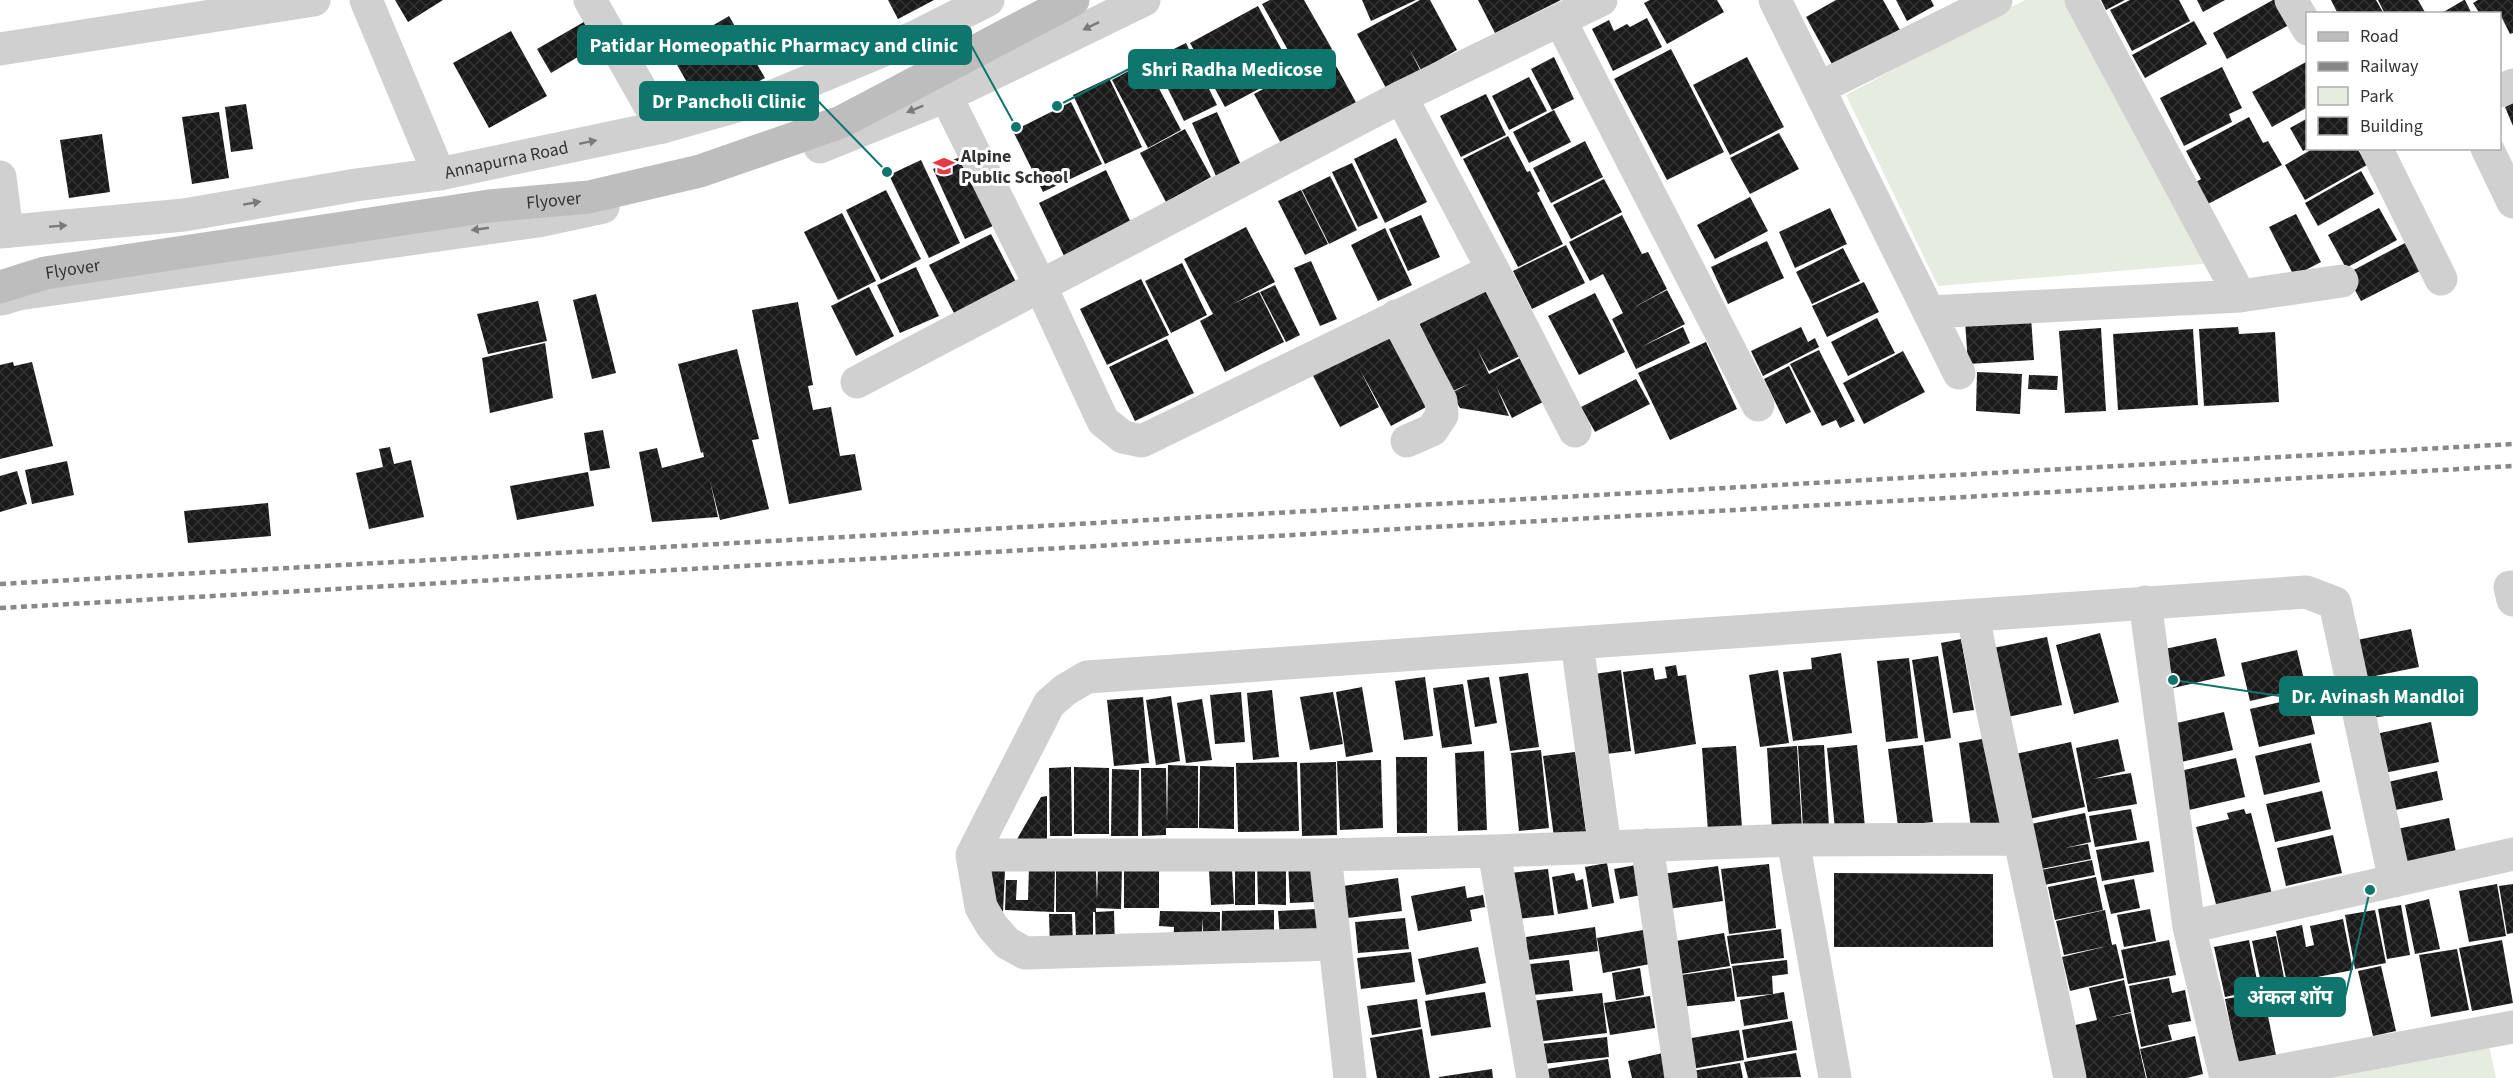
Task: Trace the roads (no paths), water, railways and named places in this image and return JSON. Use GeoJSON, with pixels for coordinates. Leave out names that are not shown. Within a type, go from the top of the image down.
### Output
{"type":"FeatureCollection","features":[{"type":"Feature","properties":{"kind":"main road","name":"Flyover"},"geometry":{"type":"LineString","coordinates":[[0,287],[45,273],[489,206],[589,197],[700,171],[841,122],[1073,0]]}},
{"type":"Feature","properties":{"kind":"street"},"geometry":{"type":"LineString","coordinates":[[0,50],[314,0]]}},
{"type":"Feature","properties":{"kind":"street"},"geometry":{"type":"LineString","coordinates":[[366,0],[440,174]]}},
{"type":"Feature","properties":{"kind":"street"},"geometry":{"type":"LineString","coordinates":[[590,0],[662,127]]}},
{"type":"Feature","properties":{"kind":"street","name":"Annapurna Road"},"geometry":{"type":"LineString","coordinates":[[3,232],[184,215],[356,185],[440,174],[662,127],[776,95],[915,36],[988,0]]}},
{"type":"Feature","properties":{"kind":"street"},"geometry":{"type":"LineString","coordinates":[[0,300],[18,294],[538,221],[686,190],[817,148],[946,96],[1144,0]]}},
{"type":"Feature","properties":{"kind":"street"},"geometry":{"type":"LineString","coordinates":[[857,382],[1401,97],[1601,0]]}},
{"type":"Feature","properties":{"kind":"street"},"geometry":{"type":"LineString","coordinates":[[1775,0],[1959,373]]}},
{"type":"Feature","properties":{"kind":"street"},"geometry":{"type":"LineString","coordinates":[[1819,88],[1996,0]]}},
{"type":"Feature","properties":{"kind":"street"},"geometry":{"type":"LineString","coordinates":[[2081,0],[2240,296]]}},
{"type":"Feature","properties":{"kind":"street"},"geometry":{"type":"LineString","coordinates":[[2291,0],[2306,27]]}},
{"type":"Feature","properties":{"kind":"street"},"geometry":{"type":"LineString","coordinates":[[1560,20],[1758,405]]}},
{"type":"Feature","properties":{"kind":"street"},"geometry":{"type":"LineString","coordinates":[[946,96],[1040,285],[1103,421],[1123,437],[1142,441],[1493,270]]}},
{"type":"Feature","properties":{"kind":"street"},"geometry":{"type":"LineString","coordinates":[[1401,97],[1575,431]]}},
{"type":"Feature","properties":{"kind":"street"},"geometry":{"type":"LineString","coordinates":[[2488,150],[2513,202]]}},
{"type":"Feature","properties":{"kind":"street"},"geometry":{"type":"LineString","coordinates":[[2383,151],[2440,279]]}},
{"type":"Feature","properties":{"kind":"street"},"geometry":{"type":"LineString","coordinates":[[0,177],[3,232]]}},
{"type":"Feature","properties":{"kind":"street"},"geometry":{"type":"LineString","coordinates":[[1930,312],[2240,296],[2342,281]]}},
{"type":"Feature","properties":{"kind":"street"},"geometry":{"type":"LineString","coordinates":[[1396,316],[1441,401],[1442,415],[1432,430],[1407,441]]}},
{"type":"Feature","properties":{"kind":"street"},"geometry":{"type":"LineString","coordinates":[[1335,944],[1025,953],[1007,943],[992,926],[981,907],[972,855],[1049,704],[1065,690],[1088,677],[2306,592],[2335,603],[2395,881]]}},
{"type":"Feature","properties":{"kind":"street"},"geometry":{"type":"LineString","coordinates":[[2145,602],[2189,927],[2226,1078]]}},
{"type":"Feature","properties":{"kind":"street"},"geometry":{"type":"LineString","coordinates":[[1973,617],[2070,1078]]}},
{"type":"Feature","properties":{"kind":"street"},"geometry":{"type":"LineString","coordinates":[[1577,643],[1605,847]]}},
{"type":"Feature","properties":{"kind":"street"},"geometry":{"type":"LineString","coordinates":[[972,855],[1325,855],[1793,840],[2019,839]]}},
{"type":"Feature","properties":{"kind":"street"},"geometry":{"type":"LineString","coordinates":[[1793,840],[1834,1078]]}},
{"type":"Feature","properties":{"kind":"street"},"geometry":{"type":"LineString","coordinates":[[1647,845],[1681,1078]]}},
{"type":"Feature","properties":{"kind":"street"},"geometry":{"type":"LineString","coordinates":[[1494,851],[1533,1078]]}},
{"type":"Feature","properties":{"kind":"street"},"geometry":{"type":"LineString","coordinates":[[2189,927],[2513,854]]}},
{"type":"Feature","properties":{"kind":"street"},"geometry":{"type":"LineString","coordinates":[[1325,855],[1350,1078]]}},
{"type":"Feature","properties":{"kind":"street"},"geometry":{"type":"LineString","coordinates":[[2240,1078],[2513,1027]]}},
{"type":"Feature","properties":{"kind":"railway"},"geometry":{"type":"LineString","coordinates":[[0,584],[2513,444]]}},
{"type":"Feature","properties":{"kind":"railway"},"geometry":{"type":"LineString","coordinates":[[0,608],[2513,466]]}},
{"type":"Feature","properties":{"kind":"place","name":"Shri Radha Medicose"},"geometry":{"type":"Point","coordinates":[1057,106]}},
{"type":"Feature","properties":{"kind":"place","name":"Patidar Homeopathic Pharmacy and clinic"},"geometry":{"type":"Point","coordinates":[1016,127]}},
{"type":"Feature","properties":{"kind":"place","name":"Alpine Public School"},"geometry":{"type":"Point","coordinates":[944,166]}},
{"type":"Feature","properties":{"kind":"place","name":"Dr Pancholi Clinic"},"geometry":{"type":"Point","coordinates":[887,172]}},
{"type":"Feature","properties":{"kind":"place","name":"Dr. Avinash Mandloi"},"geometry":{"type":"Point","coordinates":[2173,680]}},
{"type":"Feature","properties":{"kind":"place","name":"अंकल शॉप"},"geometry":{"type":"Point","coordinates":[2370,890]}}]}
